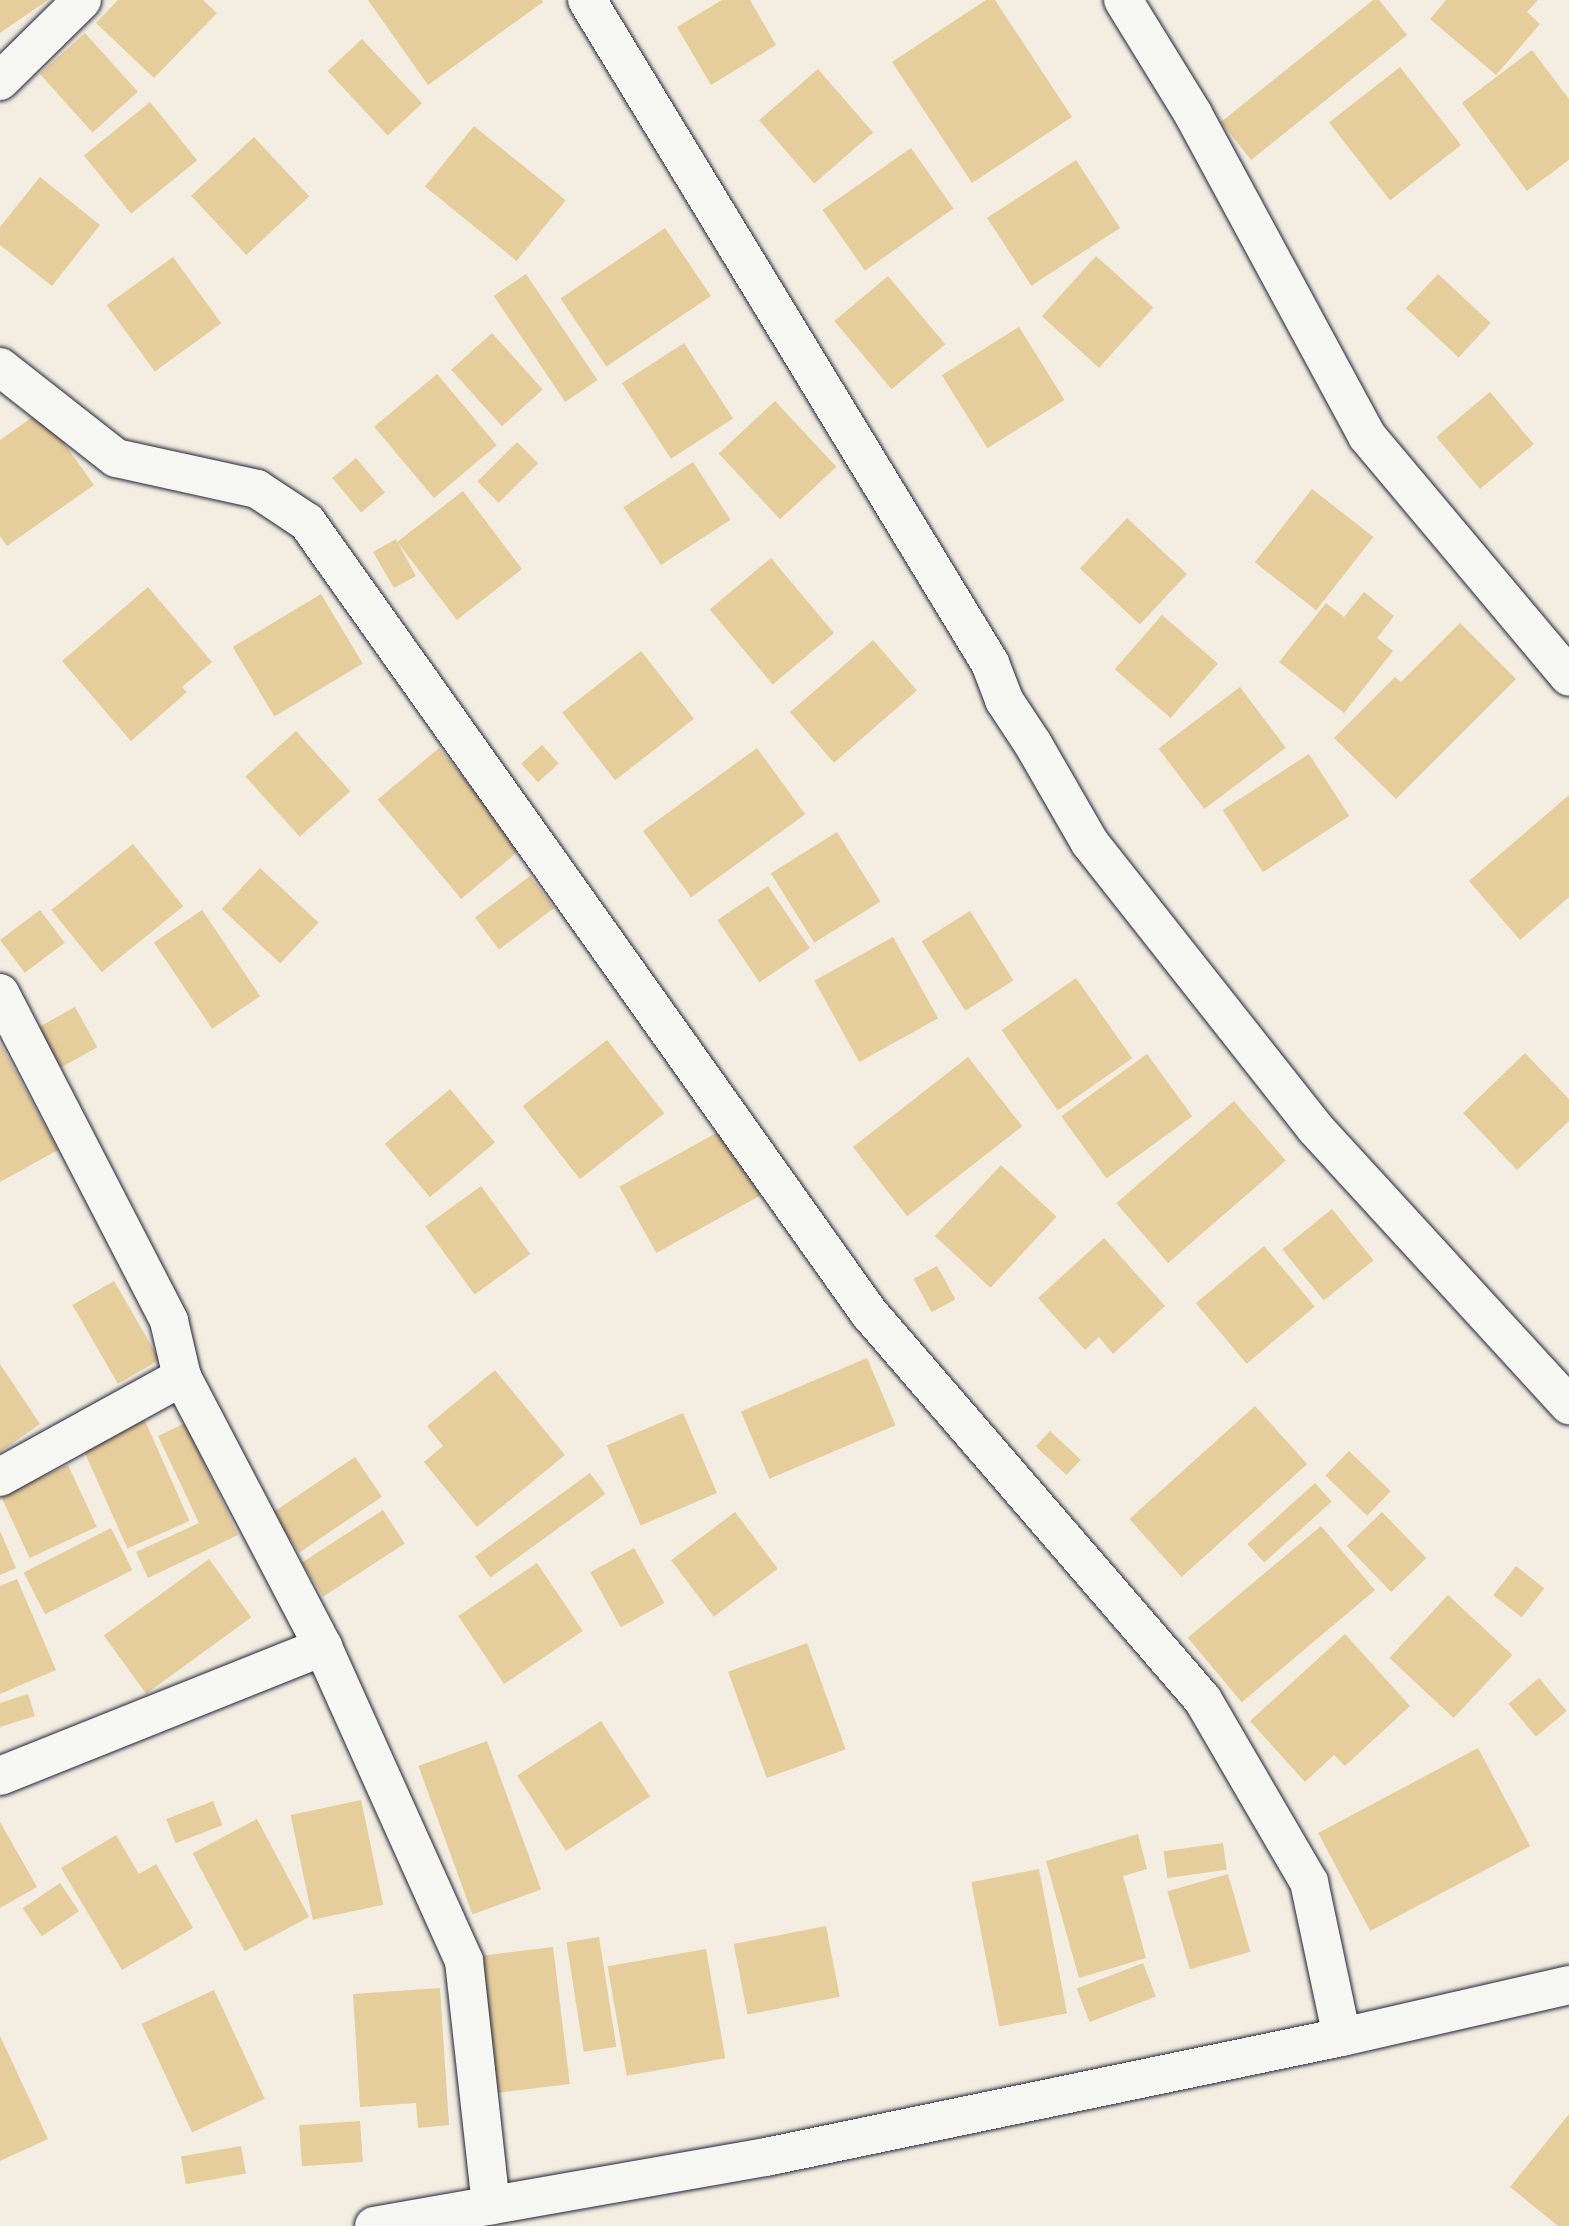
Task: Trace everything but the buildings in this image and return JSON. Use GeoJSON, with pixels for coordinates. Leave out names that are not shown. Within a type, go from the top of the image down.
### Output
{"type":"FeatureCollection","features":[{"type":"Feature","properties":{"kind":"street"},"geometry":{"type":"LineString","coordinates":[[0,81],[82,0]]}},
{"type":"Feature","properties":{"kind":"street"},"geometry":{"type":"LineString","coordinates":[[587,0],[990,663],[1004,700],[1090,843],[1315,1128],[1569,1405]]}},
{"type":"Feature","properties":{"kind":"street"},"geometry":{"type":"LineString","coordinates":[[1123,0],[1193,114],[1367,436],[1569,677]]}},
{"type":"Feature","properties":{"kind":"street"},"geometry":{"type":"LineString","coordinates":[[0,367],[116,458],[257,489],[307,522],[869,1313],[1203,1700],[1309,1882],[1342,2036]]}},
{"type":"Feature","properties":{"kind":"street"},"geometry":{"type":"LineString","coordinates":[[0,993],[169,1321],[182,1377],[323,1647],[464,1961],[491,2206]]}},
{"type":"Feature","properties":{"kind":"street"},"geometry":{"type":"LineString","coordinates":[[0,1477],[182,1377]]}},
{"type":"Feature","properties":{"kind":"street"},"geometry":{"type":"LineString","coordinates":[[0,1776],[323,1647]]}},
{"type":"Feature","properties":{"kind":"street"},"geometry":{"type":"LineString","coordinates":[[374,2226],[766,2157],[1342,2036],[1569,1985]]}}]}
